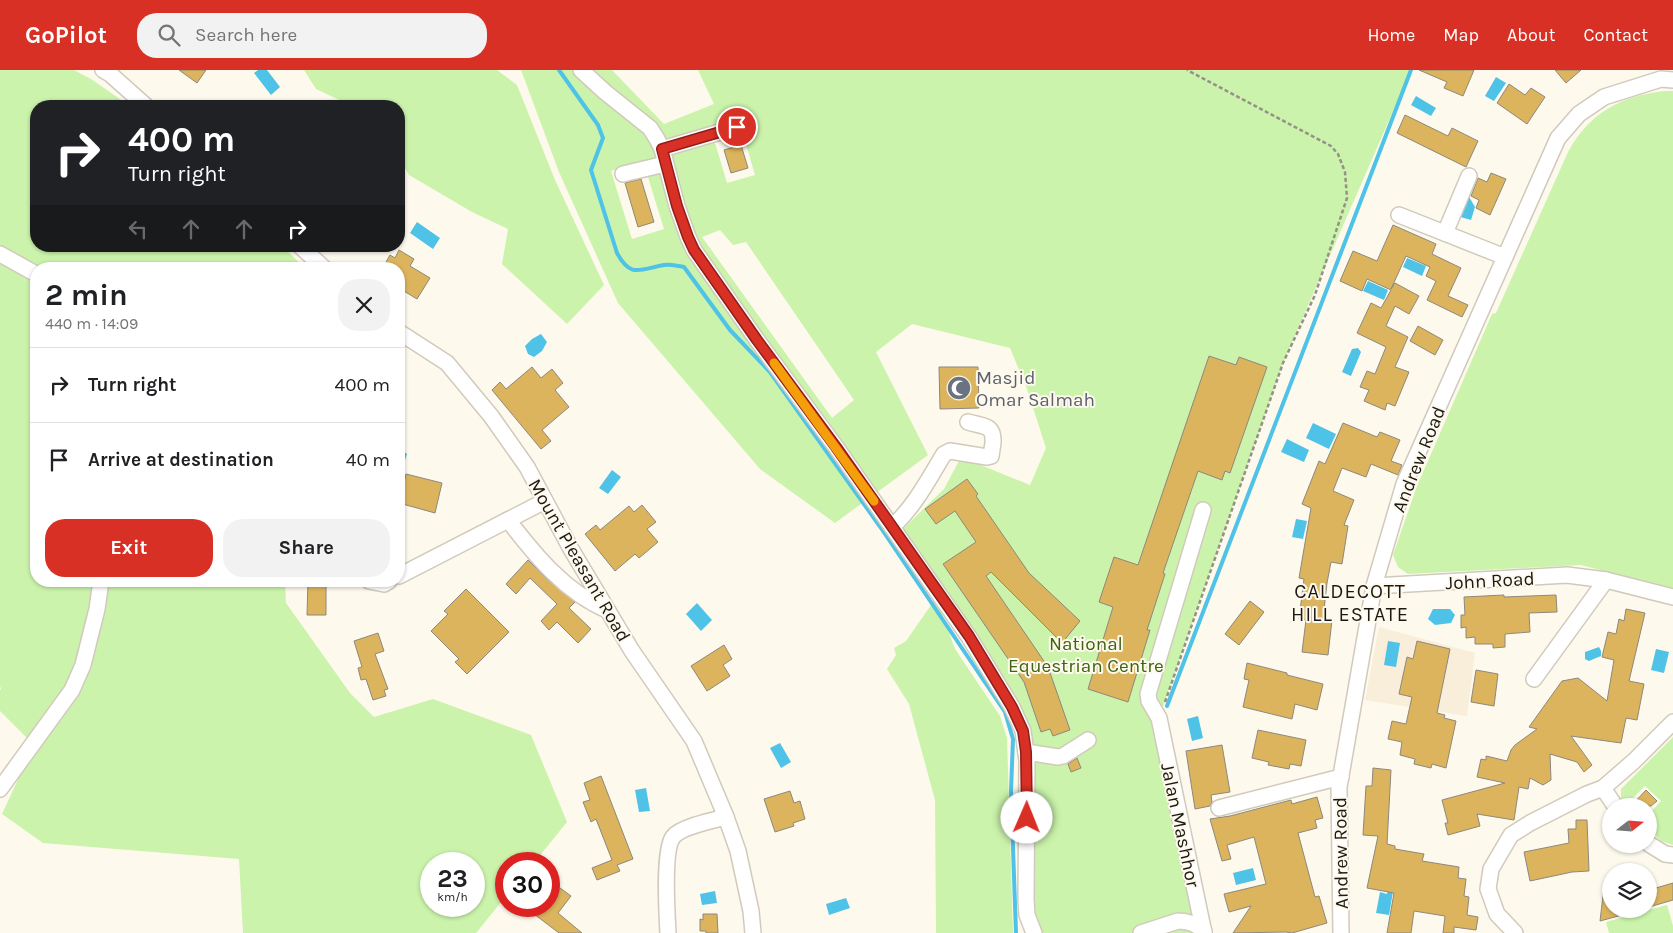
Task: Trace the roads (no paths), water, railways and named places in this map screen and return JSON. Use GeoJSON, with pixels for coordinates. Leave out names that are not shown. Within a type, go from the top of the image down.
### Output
{"type":"FeatureCollection","features":[{"type":"Feature","properties":{"kind":"street"},"geometry":{"type":"LineString","coordinates":[[103,70],[139,100]]}},
{"type":"Feature","properties":{"kind":"street"},"geometry":{"type":"LineString","coordinates":[[581,70],[650,128],[663,156],[677,206],[694,250],[969,636],[1012,707],[1023,731],[1026,752],[1028,800],[1026,900],[1027,915],[1034,933]]}},
{"type":"Feature","properties":{"kind":"street","name":"Andrew Road"},"geometry":{"type":"LineString","coordinates":[[1341,933],[1339,787],[1374,586],[1404,484],[1558,138],[1579,114],[1604,97],[1661,78],[1673,80]]}},
{"type":"Feature","properties":{"kind":"street"},"geometry":{"type":"LineString","coordinates":[[623,174],[737,127]]}},
{"type":"Feature","properties":{"kind":"street"},"geometry":{"type":"LineString","coordinates":[[1445,233],[1469,176]]}},
{"type":"Feature","properties":{"kind":"street"},"geometry":{"type":"LineString","coordinates":[[1399,215],[1505,257]]}},
{"type":"Feature","properties":{"kind":"street"},"geometry":{"type":"LineString","coordinates":[[307,252],[317,262]]}},
{"type":"Feature","properties":{"kind":"street"},"geometry":{"type":"LineString","coordinates":[[0,254],[30,271]]}},
{"type":"Feature","properties":{"kind":"street","name":"Mount Pleasant Road"},"geometry":{"type":"LineString","coordinates":[[405,336],[447,363],[491,416],[527,467],[571,549],[632,651],[694,742],[726,817],[738,851],[751,911],[753,933]]}},
{"type":"Feature","properties":{"kind":"street"},"geometry":{"type":"LineString","coordinates":[[892,527],[917,500],[944,454],[950,451],[990,456],[992,431],[989,428],[968,422]]}},
{"type":"Feature","properties":{"kind":"street"},"geometry":{"type":"LineString","coordinates":[[405,573],[545,501]]}},
{"type":"Feature","properties":{"kind":"street","name":"Jalan Mashhor"},"geometry":{"type":"LineString","coordinates":[[1204,510],[1149,688],[1149,701],[1159,718],[1204,932]]}},
{"type":"Feature","properties":{"kind":"street"},"geometry":{"type":"LineString","coordinates":[[508,520],[538,557],[573,591],[607,610]]}},
{"type":"Feature","properties":{"kind":"street","name":"John Road"},"geometry":{"type":"LineString","coordinates":[[1374,586],[1567,575],[1606,580],[1673,597]]}},
{"type":"Feature","properties":{"kind":"street"},"geometry":{"type":"LineString","coordinates":[[1534,679],[1606,580]]}},
{"type":"Feature","properties":{"kind":"street"},"geometry":{"type":"LineString","coordinates":[[0,789],[72,690],[83,665],[100,587]]}},
{"type":"Feature","properties":{"kind":"street"},"geometry":{"type":"LineString","coordinates":[[1515,933],[1497,914],[1488,889],[1491,868],[1510,835],[1587,794],[1603,788],[1634,761],[1673,722]]}},
{"type":"Feature","properties":{"kind":"street"},"geometry":{"type":"LineString","coordinates":[[1026,752],[1058,757],[1063,756],[1088,740]]}},
{"type":"Feature","properties":{"kind":"street"},"geometry":{"type":"LineString","coordinates":[[1219,808],[1341,777]]}},
{"type":"Feature","properties":{"kind":"street"},"geometry":{"type":"LineString","coordinates":[[1603,788],[1610,798]]}},
{"type":"Feature","properties":{"kind":"street"},"geometry":{"type":"LineString","coordinates":[[668,933],[666,884],[669,848],[672,837],[680,831],[726,817]]}},
{"type":"Feature","properties":{"kind":"street"},"geometry":{"type":"LineString","coordinates":[[1658,850],[1665,854],[1673,855]]}},
{"type":"Feature","properties":{"kind":"street","name":"Jalan Mashhor"},"geometry":{"type":"LineString","coordinates":[[1141,933],[1185,921],[1197,925],[1204,932]]}},
{"type":"Feature","properties":{"kind":"water"},"geometry":{"type":"Polygon","coordinates":[[[258,70],[267,70],[280,87],[271,95],[254,73],[258,70]]]}},
{"type":"Feature","properties":{"kind":"water"},"geometry":{"type":"Polygon","coordinates":[[[1496,77],[1506,83],[1494,101],[1485,96],[1496,77]]]}},
{"type":"Feature","properties":{"kind":"water"},"geometry":{"type":"Polygon","coordinates":[[[1416,96],[1436,108],[1431,116],[1411,105],[1416,96]]]}},
{"type":"Feature","properties":{"kind":"water"},"geometry":{"type":"Polygon","coordinates":[[[1468,195],[1475,207],[1471,220],[1457,216],[1468,195]]]}},
{"type":"Feature","properties":{"kind":"water"},"geometry":{"type":"Polygon","coordinates":[[[417,222],[440,238],[433,249],[410,233],[417,222]]]}},
{"type":"Feature","properties":{"kind":"water"},"geometry":{"type":"Polygon","coordinates":[[[1407,258],[1426,266],[1422,276],[1403,267],[1407,258]]]}},
{"type":"Feature","properties":{"kind":"water"},"geometry":{"type":"Polygon","coordinates":[[[1368,281],[1388,290],[1384,300],[1363,291],[1368,281]]]}},
{"type":"Feature","properties":{"kind":"water"},"geometry":{"type":"Polygon","coordinates":[[[541,334],[547,342],[542,351],[534,357],[528,354],[525,346],[541,334]]]}},
{"type":"Feature","properties":{"kind":"water"},"geometry":{"type":"Polygon","coordinates":[[[1358,348],[1361,352],[1351,376],[1342,372],[1352,349],[1358,348]]]}},
{"type":"Feature","properties":{"kind":"water"},"geometry":{"type":"Polygon","coordinates":[[[1313,423],[1336,434],[1329,449],[1306,438],[1313,423]]]}},
{"type":"Feature","properties":{"kind":"water"},"geometry":{"type":"Polygon","coordinates":[[[1287,439],[1309,450],[1304,462],[1281,452],[1287,439]]]}},
{"type":"Feature","properties":{"kind":"water"},"geometry":{"type":"Polygon","coordinates":[[[612,470],[621,477],[608,494],[599,488],[612,470]]]}},
{"type":"Feature","properties":{"kind":"water"},"geometry":{"type":"Polygon","coordinates":[[[1296,519],[1307,521],[1303,539],[1292,537],[1296,519]]]}},
{"type":"Feature","properties":{"kind":"water"},"geometry":{"type":"Polygon","coordinates":[[[697,603],[712,620],[701,631],[686,614],[697,603]]]}},
{"type":"Feature","properties":{"kind":"water"},"geometry":{"type":"Polygon","coordinates":[[[1433,609],[1450,609],[1455,615],[1451,623],[1435,625],[1428,619],[1433,609]]]}},
{"type":"Feature","properties":{"kind":"water"},"geometry":{"type":"Polygon","coordinates":[[[1388,641],[1400,643],[1396,667],[1384,665],[1388,641]]]}},
{"type":"Feature","properties":{"kind":"water"},"geometry":{"type":"Polygon","coordinates":[[[1599,647],[1601,656],[1589,661],[1585,659],[1585,652],[1599,647]]]}},
{"type":"Feature","properties":{"kind":"water"},"geometry":{"type":"Polygon","coordinates":[[[1656,649],[1669,652],[1664,673],[1651,670],[1656,649]]]}},
{"type":"Feature","properties":{"kind":"water"},"geometry":{"type":"Polygon","coordinates":[[[1198,716],[1203,738],[1192,741],[1187,719],[1198,716]]]}},
{"type":"Feature","properties":{"kind":"water"},"geometry":{"type":"Polygon","coordinates":[[[780,743],[791,762],[781,768],[770,748],[780,743]]]}},
{"type":"Feature","properties":{"kind":"water"},"geometry":{"type":"Polygon","coordinates":[[[646,788],[650,811],[639,812],[635,790],[646,788]]]}},
{"type":"Feature","properties":{"kind":"water"},"geometry":{"type":"Polygon","coordinates":[[[1253,868],[1256,880],[1236,885],[1233,873],[1253,868]]]}},
{"type":"Feature","properties":{"kind":"water"},"geometry":{"type":"Polygon","coordinates":[[[1391,873],[1396,874],[1389,915],[1376,913],[1380,892],[1387,894],[1391,873]]]}},
{"type":"Feature","properties":{"kind":"water"},"geometry":{"type":"Polygon","coordinates":[[[715,891],[717,903],[702,905],[700,894],[715,891]]]}},
{"type":"Feature","properties":{"kind":"water"},"geometry":{"type":"Polygon","coordinates":[[[846,898],[850,908],[829,915],[826,904],[846,898]]]}},
{"type":"Feature","properties":{"kind":"waterway"},"geometry":{"type":"LineString","coordinates":[[559,70],[598,125],[603,138],[591,170],[617,253],[622,261],[627,266],[637,270],[666,265],[684,267],[730,330],[770,372],[881,528],[1005,712],[1013,739],[1011,791],[1016,933]]}},
{"type":"Feature","properties":{"kind":"waterway"},"geometry":{"type":"LineString","coordinates":[[1167,706],[1411,70]]}},
{"type":"Feature","properties":{"kind":"place","name":"Masjid Omar Salmah"},"geometry":{"type":"Point","coordinates":[959,388]}},
{"type":"Feature","properties":{"kind":"district","name":"CALDECOTT HILL ESTATE"},"geometry":{"type":"Point","coordinates":[1350,602]}},
{"type":"Feature","properties":{"kind":"park label","name":"National Equestrian Centre"},"geometry":{"type":"Point","coordinates":[1086,654]}}]}
